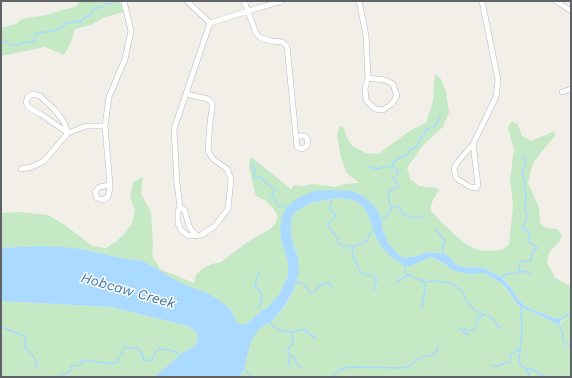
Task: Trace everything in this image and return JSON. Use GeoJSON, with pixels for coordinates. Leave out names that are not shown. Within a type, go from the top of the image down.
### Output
{"type":"FeatureCollection","features":[{"type":"Feature","properties":{"kind":"street"},"geometry":{"type":"LineString","coordinates":[[110,185],[105,126],[109,97],[125,59],[131,31],[124,1]]}},
{"type":"Feature","properties":{"kind":"street"},"geometry":{"type":"LineString","coordinates":[[187,1],[210,23]]}},
{"type":"Feature","properties":{"kind":"street"},"geometry":{"type":"LineString","coordinates":[[244,1],[256,33],[261,38],[282,42],[287,46],[296,136]]}},
{"type":"Feature","properties":{"kind":"street"},"geometry":{"type":"LineString","coordinates":[[210,23],[248,10],[282,1]]}},
{"type":"Feature","properties":{"kind":"street"},"geometry":{"type":"LineString","coordinates":[[359,1],[366,35],[368,78],[365,88],[366,100],[375,109],[383,110],[392,104],[397,96],[393,84],[385,80],[368,78]]}},
{"type":"Feature","properties":{"kind":"street"},"geometry":{"type":"LineString","coordinates":[[473,144],[478,185],[476,188],[470,187],[456,178],[454,168],[473,144],[496,97],[498,80],[482,1]]}},
{"type":"Feature","properties":{"kind":"street"},"geometry":{"type":"LineString","coordinates":[[556,1],[571,11]]}},
{"type":"Feature","properties":{"kind":"street"},"geometry":{"type":"LineString","coordinates":[[186,94],[208,99],[212,103],[208,151],[213,159],[227,169],[231,180],[228,209],[214,227],[201,235],[191,236],[187,235],[181,230],[177,218],[180,207],[177,184],[174,129],[210,23]]}},
{"type":"Feature","properties":{"kind":"street"},"geometry":{"type":"LineString","coordinates":[[562,92],[571,89]]}},
{"type":"Feature","properties":{"kind":"street"},"geometry":{"type":"LineString","coordinates":[[33,94],[40,96],[55,110],[64,122],[68,133],[42,114],[28,107],[26,102],[28,97],[33,94]]}},
{"type":"Feature","properties":{"kind":"street"},"geometry":{"type":"LineString","coordinates":[[21,169],[32,167],[44,161],[68,133],[86,126],[105,126]]}},
{"type":"Feature","properties":{"kind":"street"},"geometry":{"type":"LineString","coordinates":[[180,207],[185,211],[192,231],[196,235]]}},
{"type":"Feature","properties":{"kind":"green space"},"geometry":{"type":"Polygon","coordinates":[[[80,1],[120,1],[123,12],[103,18],[91,25],[75,29],[71,42],[64,55],[45,47],[1,56],[1,28],[16,24],[22,19],[47,15],[76,7],[80,1]]]}},
{"type":"Feature","properties":{"kind":"green space"},"geometry":{"type":"Polygon","coordinates":[[[435,74],[441,79],[446,92],[449,113],[443,127],[422,146],[407,168],[410,179],[419,186],[436,188],[439,190],[430,209],[440,221],[464,243],[476,249],[484,251],[500,250],[509,244],[513,206],[510,178],[514,150],[508,127],[512,121],[518,125],[522,136],[531,141],[555,131],[554,137],[535,160],[531,169],[528,183],[539,207],[540,223],[546,228],[557,229],[562,235],[559,242],[550,251],[547,262],[555,278],[571,286],[571,377],[239,377],[244,369],[251,341],[260,328],[271,322],[286,305],[294,289],[298,257],[291,234],[290,220],[293,214],[311,203],[335,198],[358,202],[368,214],[374,233],[381,247],[412,266],[432,257],[445,264],[452,270],[484,273],[501,283],[518,305],[559,325],[560,327],[562,317],[559,319],[551,317],[526,307],[517,298],[510,286],[502,277],[484,268],[461,267],[455,264],[452,259],[445,254],[438,253],[429,252],[403,258],[388,243],[383,230],[380,215],[363,196],[296,199],[280,229],[288,263],[288,276],[279,294],[269,306],[248,323],[242,325],[237,322],[230,309],[207,293],[181,283],[143,261],[121,258],[82,249],[41,246],[1,248],[1,213],[18,212],[48,215],[65,225],[92,246],[106,248],[117,241],[132,224],[135,210],[130,198],[133,182],[143,177],[141,194],[151,212],[153,244],[152,256],[160,269],[194,283],[196,275],[202,269],[212,264],[221,262],[246,243],[270,229],[275,224],[278,216],[272,207],[265,200],[256,196],[249,167],[250,157],[291,189],[294,185],[304,186],[313,184],[336,187],[344,184],[359,183],[347,173],[341,158],[337,136],[340,126],[344,128],[347,138],[352,146],[366,153],[378,154],[411,130],[426,123],[433,101],[435,74]]]}},
{"type":"Feature","properties":{"kind":"green space"},"geometry":{"type":"Polygon","coordinates":[[[1,301],[111,307],[188,326],[196,332],[198,339],[195,346],[184,352],[154,377],[1,377],[1,301]]]}},
{"type":"Feature","properties":{"kind":"water","name":"Hobcaw Creek"},"geometry":{"type":"Polygon","coordinates":[[[314,191],[353,191],[363,196],[374,205],[380,215],[383,230],[388,243],[403,258],[429,252],[438,253],[445,254],[452,259],[455,264],[461,267],[484,268],[501,277],[526,307],[551,317],[559,319],[563,317],[560,323],[561,327],[560,328],[559,325],[518,305],[501,283],[484,273],[470,274],[452,270],[445,264],[432,257],[412,266],[405,266],[381,247],[374,233],[368,214],[358,202],[335,198],[311,203],[293,214],[291,220],[291,234],[298,257],[299,272],[294,289],[286,304],[271,322],[260,328],[251,341],[244,369],[239,377],[154,377],[184,352],[195,346],[198,339],[196,332],[188,326],[111,307],[1,301],[1,248],[41,246],[63,247],[82,249],[121,258],[143,261],[181,283],[207,293],[219,300],[230,309],[237,322],[242,325],[248,323],[269,306],[279,294],[288,276],[288,263],[280,229],[283,213],[296,199],[314,191]]]}},
{"type":"Feature","properties":{"kind":"waterway"},"geometry":{"type":"LineString","coordinates":[[1,43],[6,41],[10,45],[16,45],[26,42],[34,42],[36,41],[36,33],[53,31],[62,28],[66,23],[73,23],[77,21],[81,22],[85,17],[92,14],[93,10],[106,4],[111,4],[114,1]]}},
{"type":"Feature","properties":{"kind":"waterway"},"geometry":{"type":"LineString","coordinates":[[381,220],[391,210],[388,198],[389,192],[398,185],[393,178],[398,172],[393,167],[393,162],[407,156],[409,151],[417,146],[419,139],[424,135],[426,129],[435,126],[440,115]]}},
{"type":"Feature","properties":{"kind":"waterway"},"geometry":{"type":"LineString","coordinates":[[501,277],[519,272],[520,262],[531,260],[532,252],[537,248],[529,242],[529,232],[523,229],[527,217],[525,208],[525,180],[522,175],[526,160],[523,156]]}},
{"type":"Feature","properties":{"kind":"waterway"},"geometry":{"type":"LineString","coordinates":[[252,163],[255,170],[254,176],[261,177],[275,190],[271,196],[275,199],[276,203],[287,208]]}},
{"type":"Feature","properties":{"kind":"waterway"},"geometry":{"type":"LineString","coordinates":[[368,166],[377,169],[393,166]]}},
{"type":"Feature","properties":{"kind":"waterway"},"geometry":{"type":"LineString","coordinates":[[332,199],[329,208],[335,214],[335,218],[328,223],[328,226],[339,243],[344,246],[353,246]]}},
{"type":"Feature","properties":{"kind":"waterway"},"geometry":{"type":"LineString","coordinates":[[391,207],[399,207],[403,215],[413,218],[423,217]]}},
{"type":"Feature","properties":{"kind":"waterway"},"geometry":{"type":"LineString","coordinates":[[435,230],[445,241],[442,248],[443,254]]}},
{"type":"Feature","properties":{"kind":"waterway"},"geometry":{"type":"LineString","coordinates":[[373,231],[370,233],[367,241],[353,246],[352,248],[353,255],[361,273],[374,276],[375,279],[377,279],[374,283],[375,287],[373,290]]}},
{"type":"Feature","properties":{"kind":"waterway"},"geometry":{"type":"LineString","coordinates":[[405,266],[408,275],[425,282],[434,281],[452,283],[464,294],[466,300],[474,310],[491,317],[496,322],[497,326],[501,328]]}},
{"type":"Feature","properties":{"kind":"waterway"},"geometry":{"type":"LineString","coordinates":[[259,271],[255,288],[259,289],[262,295],[259,309],[262,311]]}},
{"type":"Feature","properties":{"kind":"waterway"},"geometry":{"type":"LineString","coordinates":[[519,271],[525,271],[530,274]]}},
{"type":"Feature","properties":{"kind":"waterway"},"geometry":{"type":"LineString","coordinates":[[396,282],[408,275]]}},
{"type":"Feature","properties":{"kind":"waterway"},"geometry":{"type":"LineString","coordinates":[[296,282],[305,284],[309,292],[312,293],[319,286],[328,282],[332,288]]}},
{"type":"Feature","properties":{"kind":"waterway"},"geometry":{"type":"LineString","coordinates":[[423,307],[422,305],[424,301],[422,300],[425,291],[425,282]]}},
{"type":"Feature","properties":{"kind":"waterway"},"geometry":{"type":"LineString","coordinates":[[521,307],[522,327],[519,358],[520,364],[521,366],[532,369],[545,377]]}},
{"type":"Feature","properties":{"kind":"waterway"},"geometry":{"type":"LineString","coordinates":[[459,329],[463,328],[466,330],[473,330],[476,327],[477,319],[482,316],[482,314]]}},
{"type":"Feature","properties":{"kind":"waterway"},"geometry":{"type":"LineString","coordinates":[[563,317],[571,314]]}},
{"type":"Feature","properties":{"kind":"waterway"},"geometry":{"type":"LineString","coordinates":[[270,322],[275,328],[281,331],[291,332],[306,329],[306,332],[316,338]]}},
{"type":"Feature","properties":{"kind":"waterway"},"geometry":{"type":"LineString","coordinates":[[1,327],[24,336],[26,340],[24,347],[32,354],[37,363],[36,367]]}},
{"type":"Feature","properties":{"kind":"waterway"},"geometry":{"type":"LineString","coordinates":[[560,328],[564,343],[571,345]]}},
{"type":"Feature","properties":{"kind":"waterway"},"geometry":{"type":"LineString","coordinates":[[465,329],[463,332],[468,335]]}},
{"type":"Feature","properties":{"kind":"waterway"},"geometry":{"type":"LineString","coordinates":[[291,332],[293,344],[288,349],[288,353],[294,357],[295,362],[302,368]]}},
{"type":"Feature","properties":{"kind":"waterway"},"geometry":{"type":"LineString","coordinates":[[569,345],[571,349]]}},
{"type":"Feature","properties":{"kind":"waterway"},"geometry":{"type":"LineString","coordinates":[[62,377],[61,375],[63,373],[67,374],[71,366],[81,365],[83,360],[112,364],[117,362],[125,347],[139,349],[143,355],[143,359],[147,361],[152,360],[156,351],[159,349],[177,352],[179,356]]}},
{"type":"Feature","properties":{"kind":"waterway"},"geometry":{"type":"LineString","coordinates":[[334,377],[340,369],[353,367],[408,367],[421,357],[435,354],[438,347]]}},
{"type":"Feature","properties":{"kind":"waterway"},"geometry":{"type":"LineString","coordinates":[[491,364],[497,366],[511,362],[511,355],[518,349],[520,350]]}},
{"type":"Feature","properties":{"kind":"waterway"},"geometry":{"type":"LineString","coordinates":[[290,355],[288,364],[290,366]]}},
{"type":"Feature","properties":{"kind":"waterway"},"geometry":{"type":"LineString","coordinates":[[244,369],[250,377]]}},
{"type":"Feature","properties":{"kind":"waterway"},"geometry":{"type":"LineString","coordinates":[[527,369],[526,370],[529,377]]}},
{"type":"Feature","properties":{"kind":"waterway"},"geometry":{"type":"LineString","coordinates":[[570,377],[571,373]]}}]}
